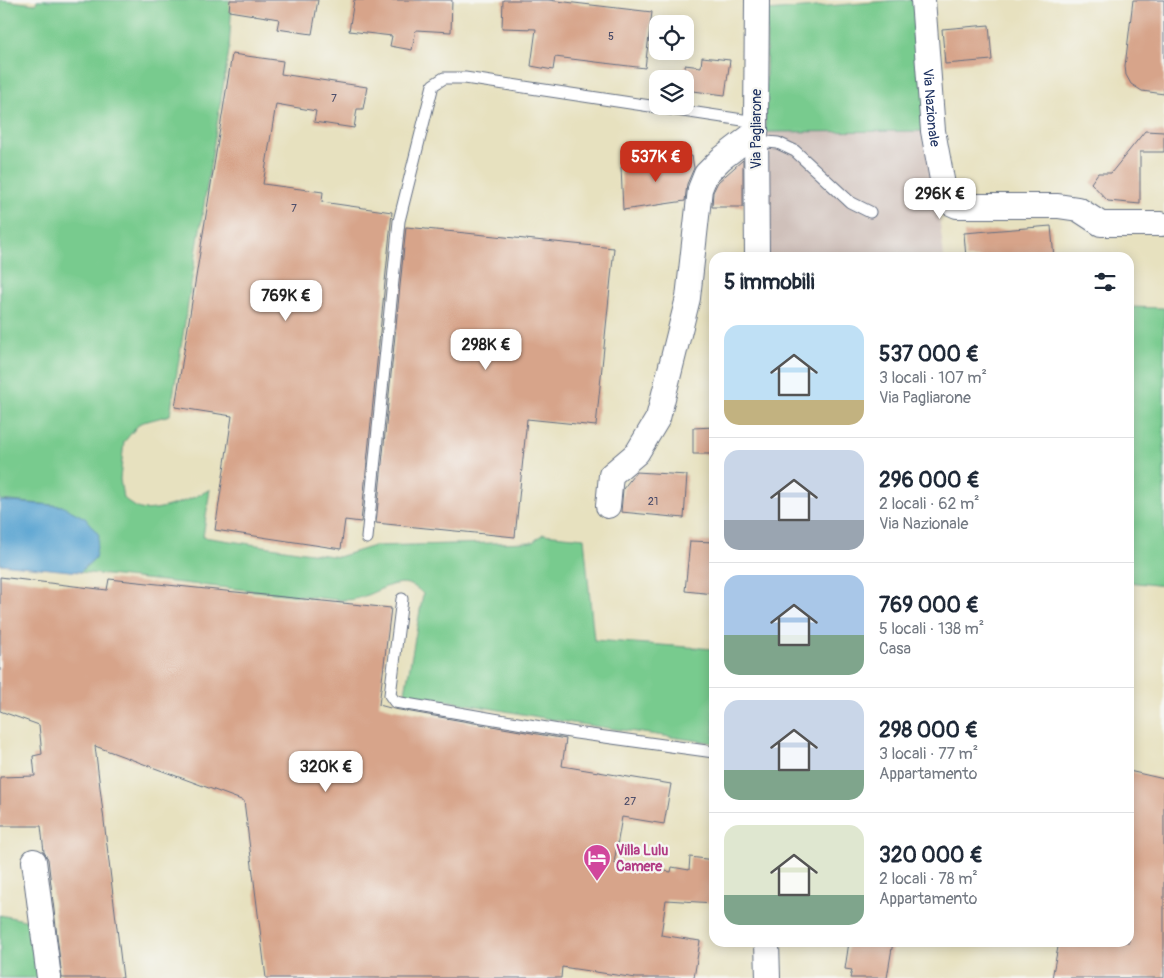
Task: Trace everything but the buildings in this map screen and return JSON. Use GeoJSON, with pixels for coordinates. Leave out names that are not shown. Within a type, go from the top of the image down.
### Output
{"type":"FeatureCollection","features":[{"type":"Feature","properties":{"kind":"street","name":"Via Pagliarone"},"geometry":{"type":"LineString","coordinates":[[757,0],[757,252]]}},
{"type":"Feature","properties":{"kind":"street","name":"Via Nazionale"},"geometry":{"type":"LineString","coordinates":[[923,0],[932,131],[946,201],[957,206],[1058,206],[1078,209],[1101,224],[1161,224]]}},
{"type":"Feature","properties":{"kind":"street"},"geometry":{"type":"LineString","coordinates":[[608,506],[611,476],[637,453],[658,418],[688,298],[700,189],[706,174],[721,159],[756,132]]}},
{"type":"Feature","properties":{"kind":"street"},"geometry":{"type":"LineString","coordinates":[[34,861],[49,978]]}},
{"type":"Feature","properties":{"kind":"street"},"geometry":{"type":"LineString","coordinates":[[767,947],[768,978]]}},
{"type":"Feature","properties":{"kind":"lane"},"geometry":{"type":"LineString","coordinates":[[367,538],[399,221],[433,85],[444,78],[465,78],[756,132],[795,151],[850,202],[870,212]]}},
{"type":"Feature","properties":{"kind":"lane"},"geometry":{"type":"LineString","coordinates":[[402,599],[390,694],[395,702],[576,733],[709,751]]}},
{"type":"Feature","properties":{"kind":"shaded area"},"geometry":{"type":"Polygon","coordinates":[[[929,131],[943,252],[765,252],[765,132],[929,131]]]}},
{"type":"Feature","properties":{"kind":"green space"},"geometry":{"type":"Polygon","coordinates":[[[0,0],[36,4],[37,0],[232,0],[229,50],[170,415],[140,423],[124,442],[120,479],[123,498],[140,509],[147,510],[166,507],[210,489],[203,537],[338,557],[374,546],[533,542],[543,534],[584,538],[594,640],[709,649],[709,742],[572,723],[405,693],[423,594],[408,584],[392,585],[357,599],[339,600],[80,572],[95,558],[62,506],[0,500],[0,0]]]}},
{"type":"Feature","properties":{"kind":"green space"},"geometry":{"type":"Polygon","coordinates":[[[917,0],[929,131],[765,132],[767,11],[917,0]]]}},
{"type":"Feature","properties":{"kind":"green space"},"geometry":{"type":"Polygon","coordinates":[[[1134,307],[1164,308],[1164,586],[1134,583],[1134,307]]]}},
{"type":"Feature","properties":{"kind":"green space"},"geometry":{"type":"Polygon","coordinates":[[[0,915],[34,922],[42,978],[0,978],[0,915]]]}},
{"type":"Feature","properties":{"kind":"water"},"geometry":{"type":"Polygon","coordinates":[[[0,501],[62,506],[85,518],[99,535],[95,558],[80,572],[0,564],[0,501]]]}},
{"type":"Feature","properties":{"kind":"place","name":"Villa Lulu Camere"},"geometry":{"type":"Point","coordinates":[597,882]}}]}
